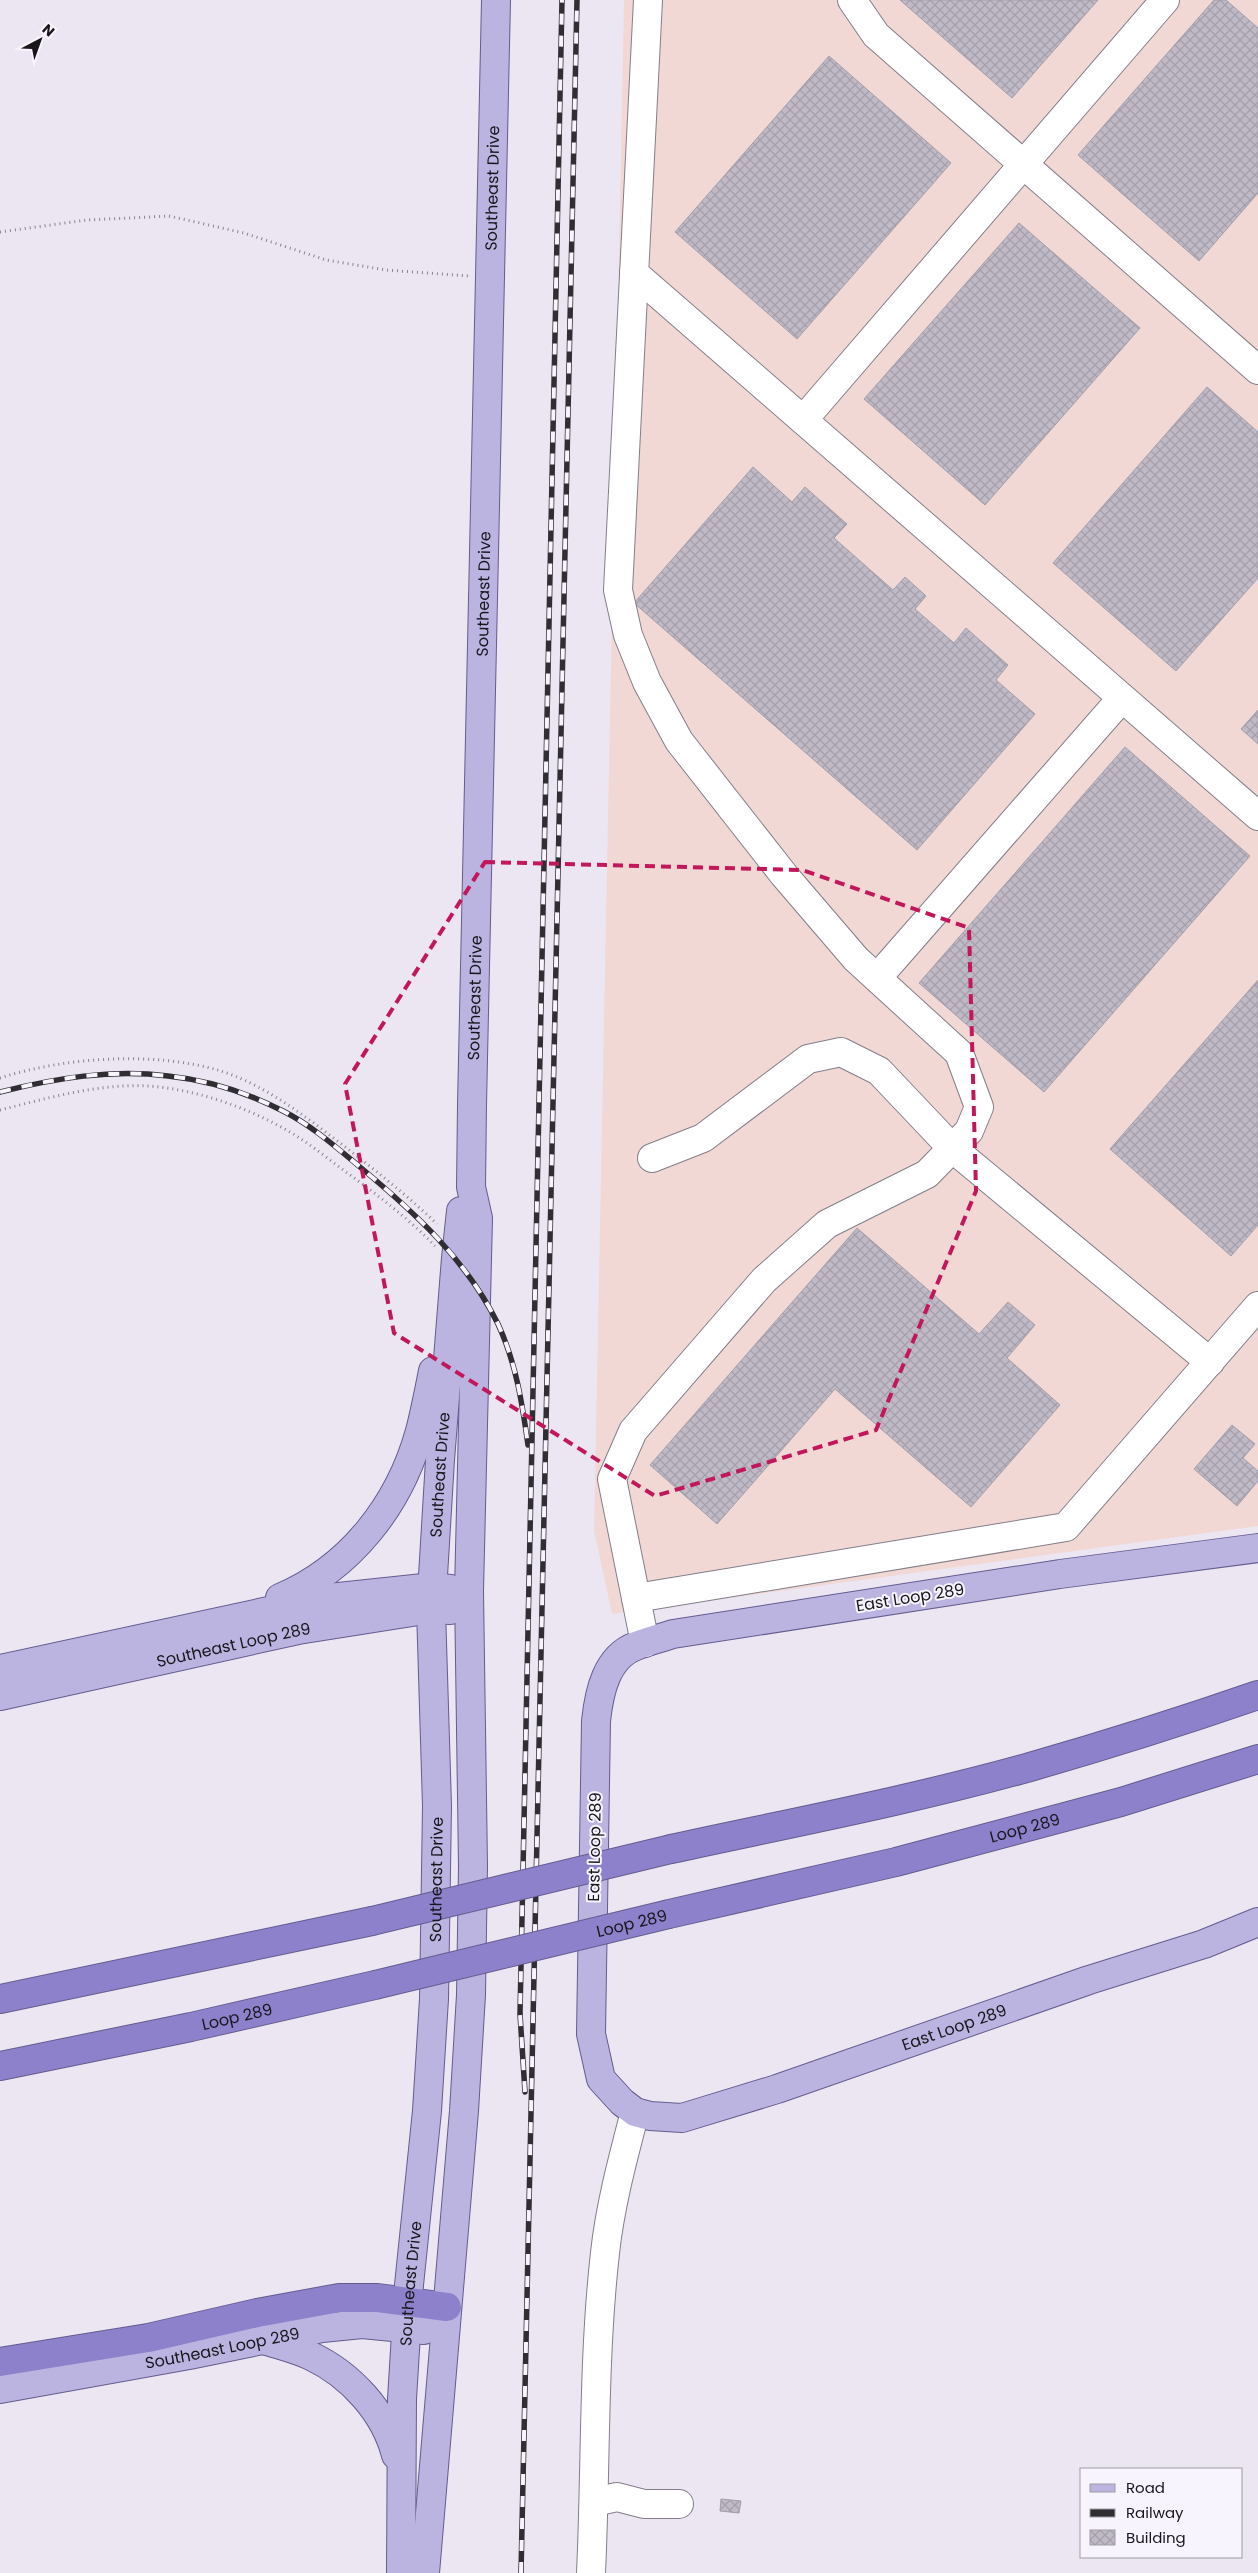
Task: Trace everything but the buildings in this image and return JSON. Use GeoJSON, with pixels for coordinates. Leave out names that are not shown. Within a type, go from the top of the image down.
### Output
{"type":"FeatureCollection","features":[{"type":"Feature","properties":{"kind":"highway"},"geometry":{"type":"LineString","coordinates":[[0,1999],[372,1921],[671,1849],[857,1809],[1029,1767],[1142,1734],[1258,1695]]}},
{"type":"Feature","properties":{"kind":"highway","name":"Loop 289"},"geometry":{"type":"LineString","coordinates":[[0,2066],[191,2027],[896,1862],[1120,1802],[1258,1759]]}},
{"type":"Feature","properties":{"kind":"highway"},"geometry":{"type":"LineString","coordinates":[[0,1980],[38,1977],[98,1965],[210,1956]]}},
{"type":"Feature","properties":{"kind":"highway"},"geometry":{"type":"LineString","coordinates":[[0,2362],[148,2338],[257,2313],[339,2298],[378,2298],[408,2314],[446,2320]]}},
{"type":"Feature","properties":{"kind":"main road","name":"Southeast Drive"},"geometry":{"type":"LineString","coordinates":[[425,2573],[464,2111],[471,1995],[473,1856],[469,1601],[474,1284],[478,1218],[471,1187],[496,0]]}},
{"type":"Feature","properties":{"kind":"main road","name":"Southeast Drive"},"geometry":{"type":"LineString","coordinates":[[401,2573],[402,2399],[427,2111],[434,1999],[437,1806],[432,1598],[460,1216],[471,1187]]}},
{"type":"Feature","properties":{"kind":"main road"},"geometry":{"type":"LineString","coordinates":[[240,1616],[292,1593],[318,1579],[370,1532],[406,1472],[420,1432],[437,1353],[452,1313]]}},
{"type":"Feature","properties":{"kind":"main road","name":"East Loop 289"},"geometry":{"type":"LineString","coordinates":[[1258,1548],[1050,1575],[673,1634],[634,1646],[614,1662],[600,1689],[596,1721],[591,2034],[601,2079],[622,2102],[636,2112],[650,2116],[682,2118],[777,2089],[1089,1980],[1204,1944],[1258,1922]]}},
{"type":"Feature","properties":{"kind":"main road","name":"Southeast Loop 289"},"geometry":{"type":"LineString","coordinates":[[0,1669],[329,1598],[432,1598],[469,1601]]}},
{"type":"Feature","properties":{"kind":"main road","name":"Southeast Loop 289"},"geometry":{"type":"LineString","coordinates":[[0,1696],[298,1630],[432,1598]]}},
{"type":"Feature","properties":{"kind":"main road","name":"Southeast Loop 289"},"geometry":{"type":"LineString","coordinates":[[0,2389],[189,2356],[322,2328],[362,2324],[408,2314]]}},
{"type":"Feature","properties":{"kind":"main road"},"geometry":{"type":"LineString","coordinates":[[262,2340],[311,2356],[343,2376],[362,2394],[379,2416],[393,2443],[402,2478]]}},
{"type":"Feature","properties":{"kind":"street"},"geometry":{"type":"LineString","coordinates":[[645,1643],[612,1479],[633,1431],[771,1274],[827,1224],[927,1174],[969,1131],[979,1107],[959,1053],[856,959],[784,875],[679,741],[647,682],[628,635],[618,590],[648,0]]}},
{"type":"Feature","properties":{"kind":"street"},"geometry":{"type":"LineString","coordinates":[[852,0],[876,35],[1258,370]]}},
{"type":"Feature","properties":{"kind":"street"},"geometry":{"type":"LineString","coordinates":[[803,420],[1165,0]]}},
{"type":"Feature","properties":{"kind":"street"},"geometry":{"type":"LineString","coordinates":[[634,273],[1258,816]]}},
{"type":"Feature","properties":{"kind":"street"},"geometry":{"type":"LineString","coordinates":[[877,978],[1122,698]]}},
{"type":"Feature","properties":{"kind":"street"},"geometry":{"type":"LineString","coordinates":[[652,1158],[703,1138],[808,1059],[841,1052],[879,1071],[952,1148],[1210,1362]]}},
{"type":"Feature","properties":{"kind":"street"},"geometry":{"type":"LineString","coordinates":[[636,1598],[1066,1527],[1258,1306]]}},
{"type":"Feature","properties":{"kind":"street"},"geometry":{"type":"LineString","coordinates":[[591,2573],[597,2376],[605,2252],[624,2156],[636,2112]]}},
{"type":"Feature","properties":{"kind":"street"},"geometry":{"type":"LineString","coordinates":[[594,2502],[617,2497],[644,2504],[679,2504]]}},
{"type":"Feature","properties":{"kind":"path"},"geometry":{"type":"LineString","coordinates":[[0,232],[87,220],[169,216],[244,233],[326,260],[424,274],[489,276]]}},
{"type":"Feature","properties":{"kind":"path"},"geometry":{"type":"LineString","coordinates":[[0,1078],[55,1065],[90,1061],[154,1060],[189,1063],[222,1072],[260,1088],[298,1110],[381,1176],[457,1255]]}},
{"type":"Feature","properties":{"kind":"path"},"geometry":{"type":"LineString","coordinates":[[0,1110],[93,1090],[148,1086],[190,1092],[230,1104],[297,1136],[414,1225],[457,1255]]}},
{"type":"Feature","properties":{"kind":"highlighted area"},"geometry":{"type":"Polygon","coordinates":[[[485,862],[802,870],[969,928],[976,1191],[876,1430],[655,1496],[394,1333],[345,1084],[485,862]]]}},
{"type":"Feature","properties":{"kind":"shaded area"},"geometry":{"type":"Polygon","coordinates":[[[624,0],[1258,0],[1258,1526],[612,1614],[594,1531],[624,0]]]}},
{"type":"Feature","properties":{"kind":"railway"},"geometry":{"type":"LineString","coordinates":[[525,2092],[520,2014],[562,0]]}},
{"type":"Feature","properties":{"kind":"railway"},"geometry":{"type":"LineString","coordinates":[[521,2573],[577,0]]}},
{"type":"Feature","properties":{"kind":"railway"},"geometry":{"type":"LineString","coordinates":[[0,1092],[84,1076],[105,1074],[168,1076],[212,1084],[242,1093],[270,1104],[303,1123],[332,1144],[400,1201],[437,1238],[471,1278],[498,1324],[509,1353],[521,1398],[528,1445]]}}]}
